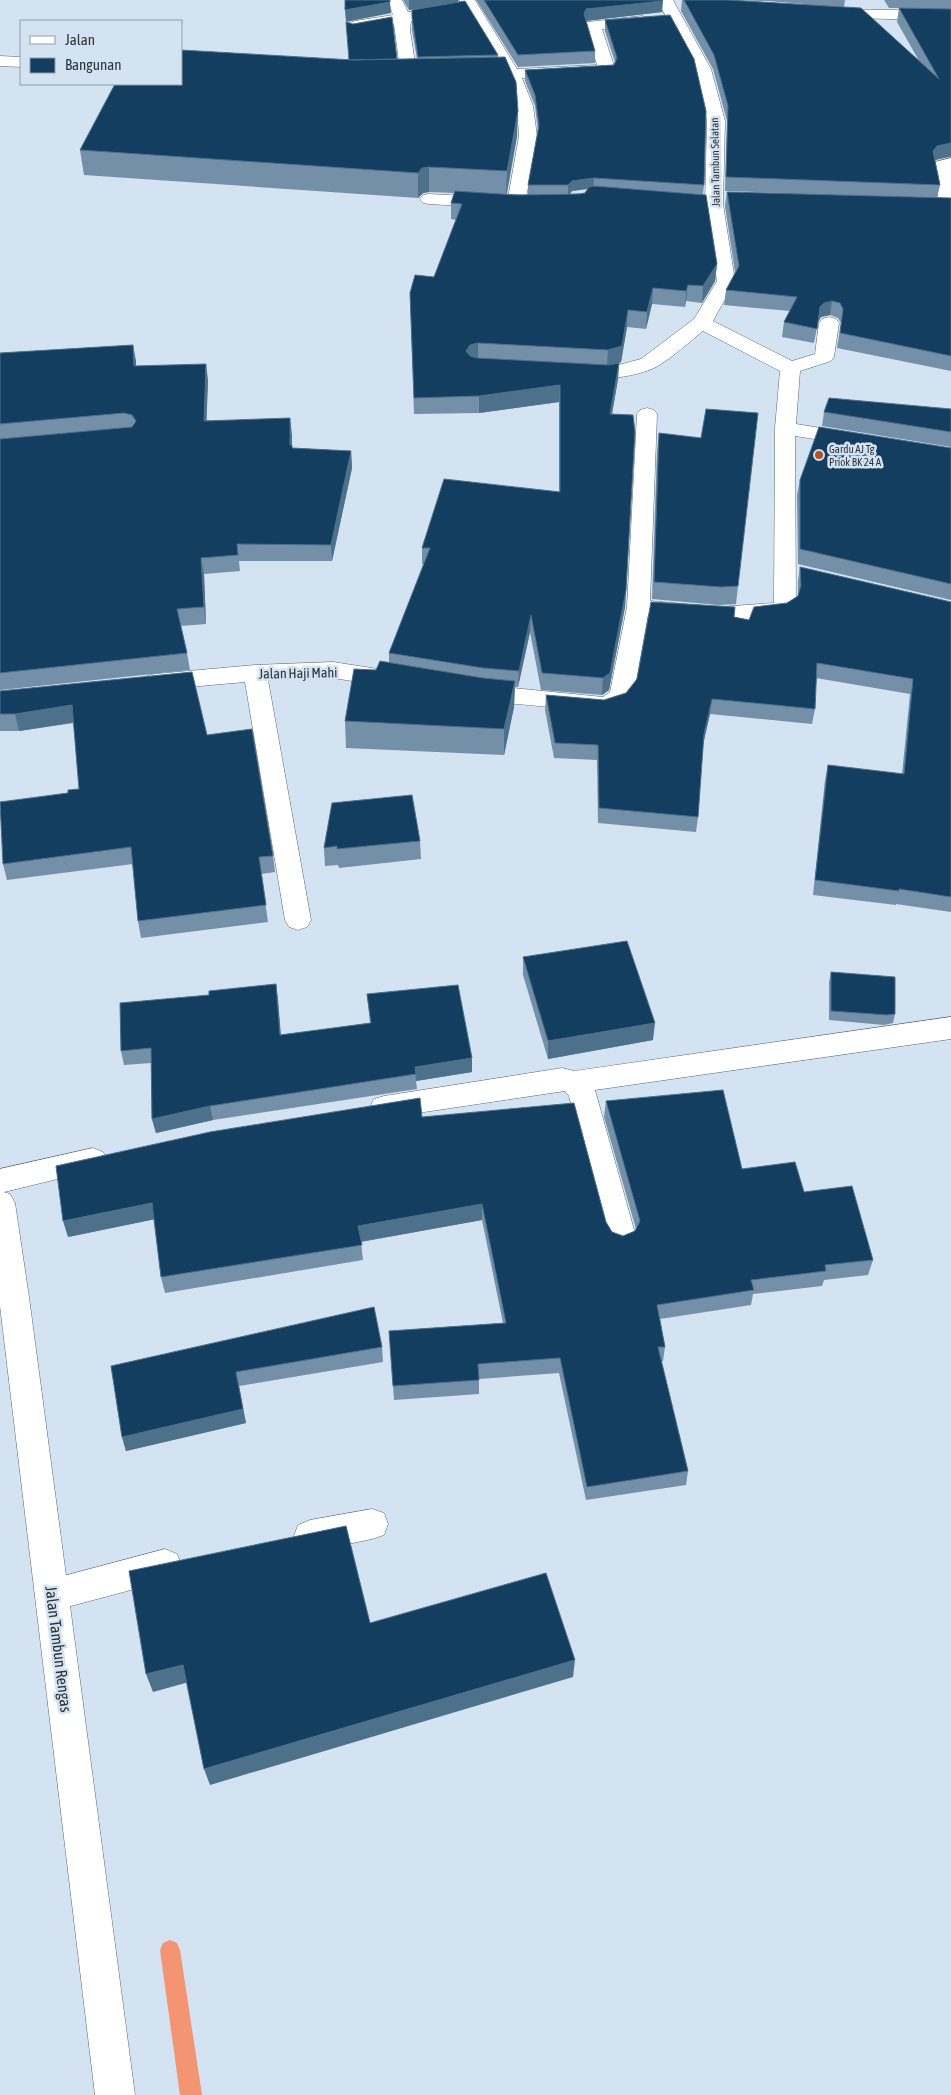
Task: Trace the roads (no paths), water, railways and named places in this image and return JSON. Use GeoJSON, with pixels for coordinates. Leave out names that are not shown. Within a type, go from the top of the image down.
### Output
{"type":"FeatureCollection","features":[{"type":"Feature","properties":{"kind":"street"},"geometry":{"type":"LineString","coordinates":[[394,0],[403,18],[402,30],[410,77]]}},
{"type":"Feature","properties":{"kind":"street"},"geometry":{"type":"LineString","coordinates":[[353,26],[403,18],[468,3],[512,75],[525,106],[528,136],[525,204],[428,199]]}},
{"type":"Feature","properties":{"kind":"street"},"geometry":{"type":"LineString","coordinates":[[459,77],[604,70],[607,68],[594,25],[674,6]]}},
{"type":"Feature","properties":{"kind":"street","name":"Jalan Tambun Selatan"},"geometry":{"type":"LineString","coordinates":[[674,6],[703,69],[716,121],[714,201],[726,281],[702,323]]}},
{"type":"Feature","properties":{"kind":"street"},"geometry":{"type":"LineString","coordinates":[[816,12],[833,7],[951,16]]}},
{"type":"Feature","properties":{"kind":"street"},"geometry":{"type":"LineString","coordinates":[[0,61],[20,62]]}},
{"type":"Feature","properties":{"kind":"street"},"geometry":{"type":"LineString","coordinates":[[391,78],[429,77]]}},
{"type":"Feature","properties":{"kind":"street"},"geometry":{"type":"LineString","coordinates":[[907,206],[949,206],[941,166],[951,163]]}},
{"type":"Feature","properties":{"kind":"street"},"geometry":{"type":"LineString","coordinates":[[695,202],[734,199]]}},
{"type":"Feature","properties":{"kind":"street"},"geometry":{"type":"LineString","coordinates":[[562,372],[608,374],[648,363],[702,323],[790,368],[824,357],[828,323]]}},
{"type":"Feature","properties":{"kind":"street"},"geometry":{"type":"LineString","coordinates":[[638,607],[719,614],[778,610],[786,604],[796,573],[786,428],[790,368]]}},
{"type":"Feature","properties":{"kind":"street"},"geometry":{"type":"LineString","coordinates":[[455,690],[603,705],[615,701],[622,693],[638,607],[647,414]]}},
{"type":"Feature","properties":{"kind":"street"},"geometry":{"type":"LineString","coordinates":[[786,428],[873,442]]}},
{"type":"Feature","properties":{"kind":"street","name":"Jalan Haji Mahi"},"geometry":{"type":"LineString","coordinates":[[137,684],[255,673],[333,670],[408,682]]}},
{"type":"Feature","properties":{"kind":"street"},"geometry":{"type":"LineString","coordinates":[[255,673],[298,920]]}},
{"type":"Feature","properties":{"kind":"street"},"geometry":{"type":"LineString","coordinates":[[358,1111],[562,1079],[574,1082],[951,1028]]}},
{"type":"Feature","properties":{"kind":"street"},"geometry":{"type":"LineString","coordinates":[[574,1082],[582,1091],[621,1237]]}},
{"type":"Feature","properties":{"kind":"street"},"geometry":{"type":"LineString","coordinates":[[3,1188],[49,1170],[116,1155]]}},
{"type":"Feature","properties":{"kind":"street","name":"Jalan Tambun Rengas"},"geometry":{"type":"LineString","coordinates":[[3,1188],[14,1297],[115,2095]]}},
{"type":"Feature","properties":{"kind":"street"},"geometry":{"type":"LineString","coordinates":[[277,1543],[372,1524]]}},
{"type":"Feature","properties":{"kind":"street"},"geometry":{"type":"LineString","coordinates":[[52,1595],[159,1566],[198,1558]]}},
{"type":"Feature","properties":{"kind":"waterway"},"geometry":{"type":"LineString","coordinates":[[170,1950],[191,2095]]}},
{"type":"Feature","properties":{"kind":"place","name":"Gardu AJ Tg Priok BK 24 A"},"geometry":{"type":"Point","coordinates":[819,455]}}]}
